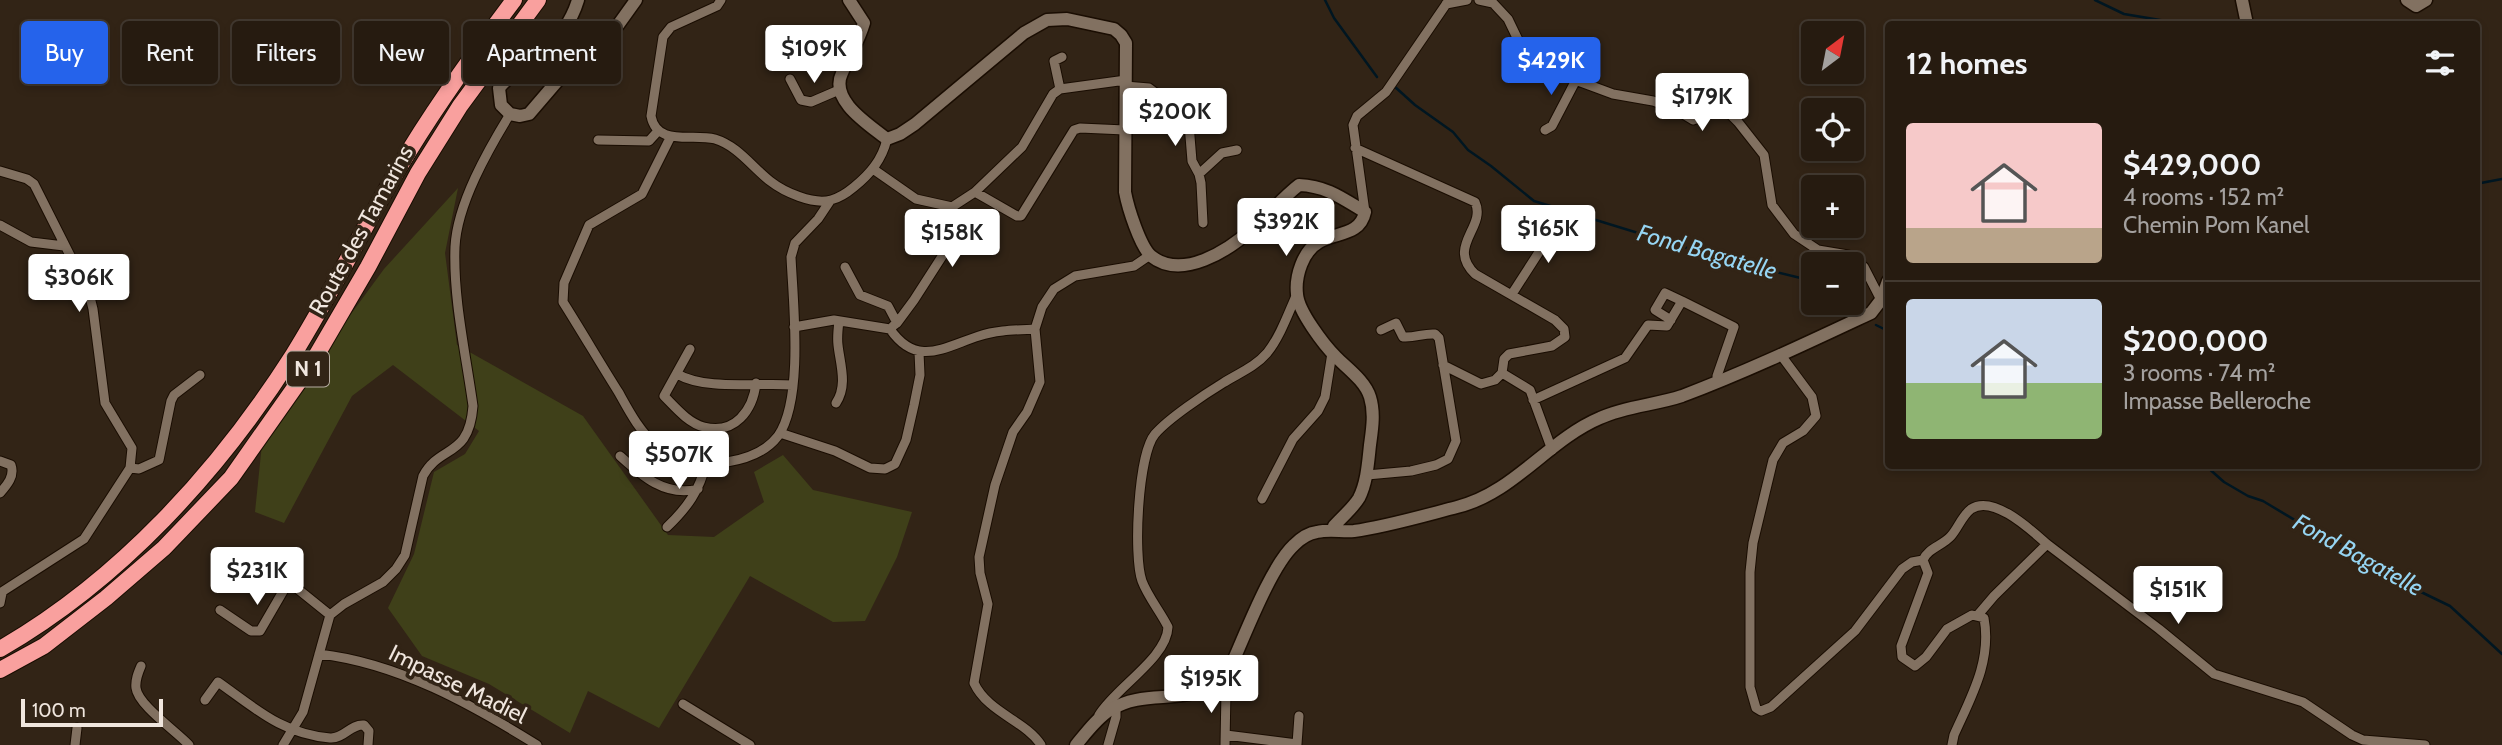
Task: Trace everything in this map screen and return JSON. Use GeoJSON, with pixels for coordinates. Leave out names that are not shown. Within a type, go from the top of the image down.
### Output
{"type":"FeatureCollection","features":[{"type":"Feature","properties":{"kind":"highway","name":"Route des Tamarins"},"geometry":{"type":"LineString","coordinates":[[0,649],[30,632],[93,585],[150,533],[213,466],[294,353],[407,154],[449,89],[514,0]]}},
{"type":"Feature","properties":{"kind":"highway","name":"Route des Tamarins"},"geometry":{"type":"LineString","coordinates":[[0,670],[44,646],[106,598],[164,548],[231,478],[312,363],[368,267],[418,173],[460,106],[538,0]]}},
{"type":"Feature","properties":{"kind":"street"},"geometry":{"type":"LineString","coordinates":[[578,0],[563,31],[542,53],[509,76],[499,88],[501,105],[510,114],[529,114],[559,79],[603,46],[636,0]]}},
{"type":"Feature","properties":{"kind":"street"},"geometry":{"type":"LineString","coordinates":[[721,0],[717,6],[671,27],[663,37],[651,116],[653,126],[671,136],[713,139],[729,145],[772,183],[809,199],[830,201]]}},
{"type":"Feature","properties":{"kind":"street"},"geometry":{"type":"LineString","coordinates":[[849,0],[864,23],[861,37],[840,75],[840,94],[861,118],[887,139]]}},
{"type":"Feature","properties":{"kind":"street"},"geometry":{"type":"LineString","coordinates":[[1092,727],[1107,702],[1148,664],[1168,634],[1168,627],[1141,579],[1138,561],[1141,478],[1145,455],[1154,435],[1223,383],[1254,366],[1269,351],[1296,296],[1300,266],[1308,252],[1318,242],[1356,229],[1363,220],[1365,212],[1353,125],[1357,116],[1386,92],[1448,2],[1467,0]]}},
{"type":"Feature","properties":{"kind":"street"},"geometry":{"type":"LineString","coordinates":[[1479,0],[1493,3],[1508,19],[1521,46],[1543,68],[1612,94],[1653,101],[1673,108],[1693,120],[1718,111],[1730,114],[1763,155],[1772,205],[1794,234],[1818,250],[1848,255],[1864,267],[1881,300]]}},
{"type":"Feature","properties":{"kind":"street"},"geometry":{"type":"LineString","coordinates":[[2242,0],[2246,21]]}},
{"type":"Feature","properties":{"kind":"street"},"geometry":{"type":"LineString","coordinates":[[2407,0],[2416,6],[2426,0]]}},
{"type":"Feature","properties":{"kind":"street"},"geometry":{"type":"LineString","coordinates":[[887,139],[901,134],[915,124],[1024,33],[1047,20],[1067,19],[1114,29],[1126,43],[1126,200],[1134,224],[1150,255],[1169,265],[1189,265],[1224,251],[1253,229],[1280,199],[1299,184],[1316,185],[1335,193],[1365,212]]}},
{"type":"Feature","properties":{"kind":"street"},"geometry":{"type":"LineString","coordinates":[[1060,89],[1054,61],[1062,57]]}},
{"type":"Feature","properties":{"kind":"street"},"geometry":{"type":"LineString","coordinates":[[790,79],[794,92],[801,100],[811,102],[839,90]]}},
{"type":"Feature","properties":{"kind":"street"},"geometry":{"type":"LineString","coordinates":[[1545,130],[1552,126],[1576,80]]}},
{"type":"Feature","properties":{"kind":"street"},"geometry":{"type":"LineString","coordinates":[[873,169],[916,199],[952,207],[975,192],[1028,139],[1049,100],[1060,89],[1126,83],[1149,88],[1176,108],[1189,124],[1192,161],[1199,174],[1203,223]]}},
{"type":"Feature","properties":{"kind":"street"},"geometry":{"type":"LineString","coordinates":[[1189,124],[1209,100]]}},
{"type":"Feature","properties":{"kind":"street"},"geometry":{"type":"LineString","coordinates":[[284,745],[303,712],[330,615],[383,582],[396,569],[405,555],[423,476],[428,466],[454,450],[472,425],[473,406],[456,280],[455,245],[459,221],[474,184],[510,114]]}},
{"type":"Feature","properties":{"kind":"street"},"geometry":{"type":"LineString","coordinates":[[975,192],[1021,216],[1074,130],[1125,130]]}},
{"type":"Feature","properties":{"kind":"street"},"geometry":{"type":"LineString","coordinates":[[598,140],[649,141],[658,131]]}},
{"type":"Feature","properties":{"kind":"street"},"geometry":{"type":"LineString","coordinates":[[671,136],[642,194],[589,225],[564,283],[563,302],[639,426],[656,445],[669,453],[706,463],[750,458],[780,433],[793,385],[791,257],[795,243],[818,219],[830,201],[849,191],[873,169],[884,152],[887,139]]}},
{"type":"Feature","properties":{"kind":"street"},"geometry":{"type":"LineString","coordinates":[[1355,148],[1475,202],[1478,207],[1476,218],[1465,244],[1464,258],[1469,267],[1475,274],[1555,320],[1564,329],[1565,337],[1552,346],[1509,354],[1504,359],[1502,373],[1495,380],[1480,384],[1443,365]]}},
{"type":"Feature","properties":{"kind":"street"},"geometry":{"type":"LineString","coordinates":[[1199,174],[1222,153],[1237,150]]}},
{"type":"Feature","properties":{"kind":"street"},"geometry":{"type":"LineString","coordinates":[[0,171],[34,184],[82,278],[93,309],[105,403],[132,448],[130,468],[85,539],[1,593],[0,603]]}},
{"type":"Feature","properties":{"kind":"street"},"geometry":{"type":"LineString","coordinates":[[893,326],[914,300],[959,230],[960,221],[952,207]]}},
{"type":"Feature","properties":{"kind":"street"},"geometry":{"type":"LineString","coordinates":[[1512,294],[1559,221]]}},
{"type":"Feature","properties":{"kind":"street"},"geometry":{"type":"LineString","coordinates":[[0,225],[31,242],[64,246]]}},
{"type":"Feature","properties":{"kind":"street"},"geometry":{"type":"LineString","coordinates":[[1041,745],[1033,735],[1009,720],[979,695],[974,683],[989,604],[980,573],[979,557],[995,485],[1013,432],[1027,412],[1040,382],[1035,329],[1042,306],[1054,289],[1075,276],[1133,265],[1150,255]]}},
{"type":"Feature","properties":{"kind":"street"},"geometry":{"type":"LineString","coordinates":[[845,267],[860,295],[888,306],[896,338],[919,352],[936,352],[996,331],[1035,329]]}},
{"type":"Feature","properties":{"kind":"street"},"geometry":{"type":"LineString","coordinates":[[1076,745],[1116,707],[1142,699],[1193,693],[1213,686],[1221,679],[1231,666],[1284,556],[1304,537],[1315,532],[1354,531],[1461,506],[1501,487],[1581,428],[1601,417],[1665,402],[1780,354],[1871,313],[1885,289]]}},
{"type":"Feature","properties":{"kind":"street"},"geometry":{"type":"LineString","coordinates":[[1671,320],[1655,310],[1665,293],[1734,327],[1717,376],[1718,381]]}},
{"type":"Feature","properties":{"kind":"street"},"geometry":{"type":"LineString","coordinates":[[1296,296],[1306,317],[1332,354],[1366,386],[1371,399],[1373,418],[1367,475],[1358,498],[1332,530]]}},
{"type":"Feature","properties":{"kind":"street"},"geometry":{"type":"LineString","coordinates":[[1534,400],[1625,358],[1648,325],[1667,326],[1682,301]]}},
{"type":"Feature","properties":{"kind":"street"},"geometry":{"type":"LineString","coordinates":[[794,327],[839,321],[893,326]]}},
{"type":"Feature","properties":{"kind":"street"},"geometry":{"type":"LineString","coordinates":[[836,403],[840,397],[843,379],[837,341],[839,321]]}},
{"type":"Feature","properties":{"kind":"street"},"geometry":{"type":"LineString","coordinates":[[1367,475],[1411,471],[1436,465],[1448,458],[1456,441],[1439,338],[1435,334],[1415,338],[1403,337],[1396,323],[1381,330]]}},
{"type":"Feature","properties":{"kind":"street"},"geometry":{"type":"LineString","coordinates":[[690,349],[664,396],[689,420],[703,427],[714,428],[740,420],[752,405],[756,383]]}},
{"type":"Feature","properties":{"kind":"street"},"geometry":{"type":"LineString","coordinates":[[780,433],[835,451],[870,468],[885,469],[895,464],[906,440],[914,405],[920,374],[919,352]]}},
{"type":"Feature","properties":{"kind":"street"},"geometry":{"type":"LineString","coordinates":[[1262,499],[1293,439],[1318,411],[1325,397],[1332,354]]}},
{"type":"Feature","properties":{"kind":"street"},"geometry":{"type":"LineString","coordinates":[[1780,354],[1812,397],[1816,416],[1803,431],[1783,443],[1773,460],[1753,543],[1750,572],[1750,687],[1756,709],[1761,711],[1771,707],[1784,696],[1855,631],[1902,569],[1912,562],[1923,561]]}},
{"type":"Feature","properties":{"kind":"street"},"geometry":{"type":"LineString","coordinates":[[1502,373],[1530,390],[1552,450]]}},
{"type":"Feature","properties":{"kind":"street"},"geometry":{"type":"LineString","coordinates":[[677,374],[716,384],[793,385]]}},
{"type":"Feature","properties":{"kind":"street"},"geometry":{"type":"LineString","coordinates":[[130,468],[139,469],[159,460],[171,401],[174,395],[200,375]]}},
{"type":"Feature","properties":{"kind":"street"},"geometry":{"type":"LineString","coordinates":[[620,456],[644,477],[666,489],[685,492],[698,489]]}},
{"type":"Feature","properties":{"kind":"street"},"geometry":{"type":"LineString","coordinates":[[0,461],[10,465],[13,471],[0,493]]}},
{"type":"Feature","properties":{"kind":"street"},"geometry":{"type":"LineString","coordinates":[[667,527],[681,514],[698,489],[706,463]]}},
{"type":"Feature","properties":{"kind":"street"},"geometry":{"type":"LineString","coordinates":[[1952,745],[1981,676],[1986,630],[1984,618],[1972,615],[1947,629],[1926,657],[1915,666],[1902,657],[1901,646],[1928,573],[1923,561],[1926,553],[1951,536],[1970,510],[1980,505],[2009,514],[2031,529],[2214,674],[2303,702],[2363,740],[2425,745]]}},
{"type":"Feature","properties":{"kind":"street"},"geometry":{"type":"LineString","coordinates":[[1977,616],[2047,544]]}},
{"type":"Feature","properties":{"kind":"street"},"geometry":{"type":"LineString","coordinates":[[263,561],[330,615]]}},
{"type":"Feature","properties":{"kind":"street"},"geometry":{"type":"LineString","coordinates":[[220,610],[251,631],[260,631],[289,581]]}},
{"type":"Feature","properties":{"kind":"street","name":"Impasse Madiel"},"geometry":{"type":"LineString","coordinates":[[319,654],[387,668],[453,698],[537,745]]}},
{"type":"Feature","properties":{"kind":"street"},"geometry":{"type":"LineString","coordinates":[[141,666],[136,677],[135,690],[141,700],[189,745]]}},
{"type":"Feature","properties":{"kind":"street"},"geometry":{"type":"LineString","coordinates":[[1221,679],[1226,690],[1225,740],[1297,744],[1300,716]]}},
{"type":"Feature","properties":{"kind":"street"},"geometry":{"type":"LineString","coordinates":[[205,700],[218,682],[276,724],[294,731],[331,738],[340,737],[360,724],[368,727],[368,745]]}},
{"type":"Feature","properties":{"kind":"street"},"geometry":{"type":"LineString","coordinates":[[683,704],[750,745]]}},
{"type":"Feature","properties":{"kind":"street"},"geometry":{"type":"LineString","coordinates":[[1108,745],[1116,707]]}},
{"type":"Feature","properties":{"kind":"street"},"geometry":{"type":"LineString","coordinates":[[75,745],[77,728]]}},
{"type":"Feature","properties":{"kind":"shaded area"},"geometry":{"type":"Polygon","coordinates":[[[458,188],[445,253],[457,345],[583,416],[668,535],[714,537],[764,502],[754,472],[783,455],[813,490],[912,512],[897,557],[865,621],[833,622],[750,576],[659,728],[588,691],[570,733],[489,684],[422,656],[388,608],[414,554],[434,472],[465,454],[479,431],[393,365],[352,396],[284,523],[255,512],[263,434],[384,269],[458,188]]]}},
{"type":"Feature","properties":{"kind":"waterway","name":"Fond Bagatelle"},"geometry":{"type":"LineString","coordinates":[[1325,0],[1334,18],[1377,77]]}},
{"type":"Feature","properties":{"kind":"waterway"},"geometry":{"type":"LineString","coordinates":[[2095,0],[2124,14],[2166,21]]}},
{"type":"Feature","properties":{"kind":"waterway","name":"Fond Bagatelle"},"geometry":{"type":"LineString","coordinates":[[1394,86],[1453,132],[1468,150],[1534,201],[1726,260],[1801,278]]}},
{"type":"Feature","properties":{"kind":"waterway"},"geometry":{"type":"LineString","coordinates":[[2480,182],[2502,179]]}},
{"type":"Feature","properties":{"kind":"waterway","name":"Fond Bagatelle"},"geometry":{"type":"LineString","coordinates":[[1876,325],[1885,330]]}},
{"type":"Feature","properties":{"kind":"waterway","name":"Fond Bagatelle"},"geometry":{"type":"LineString","coordinates":[[2209,469],[2224,482],[2248,496],[2263,501],[2323,537],[2359,552],[2391,570],[2419,591],[2450,606],[2502,654]]}}]}
